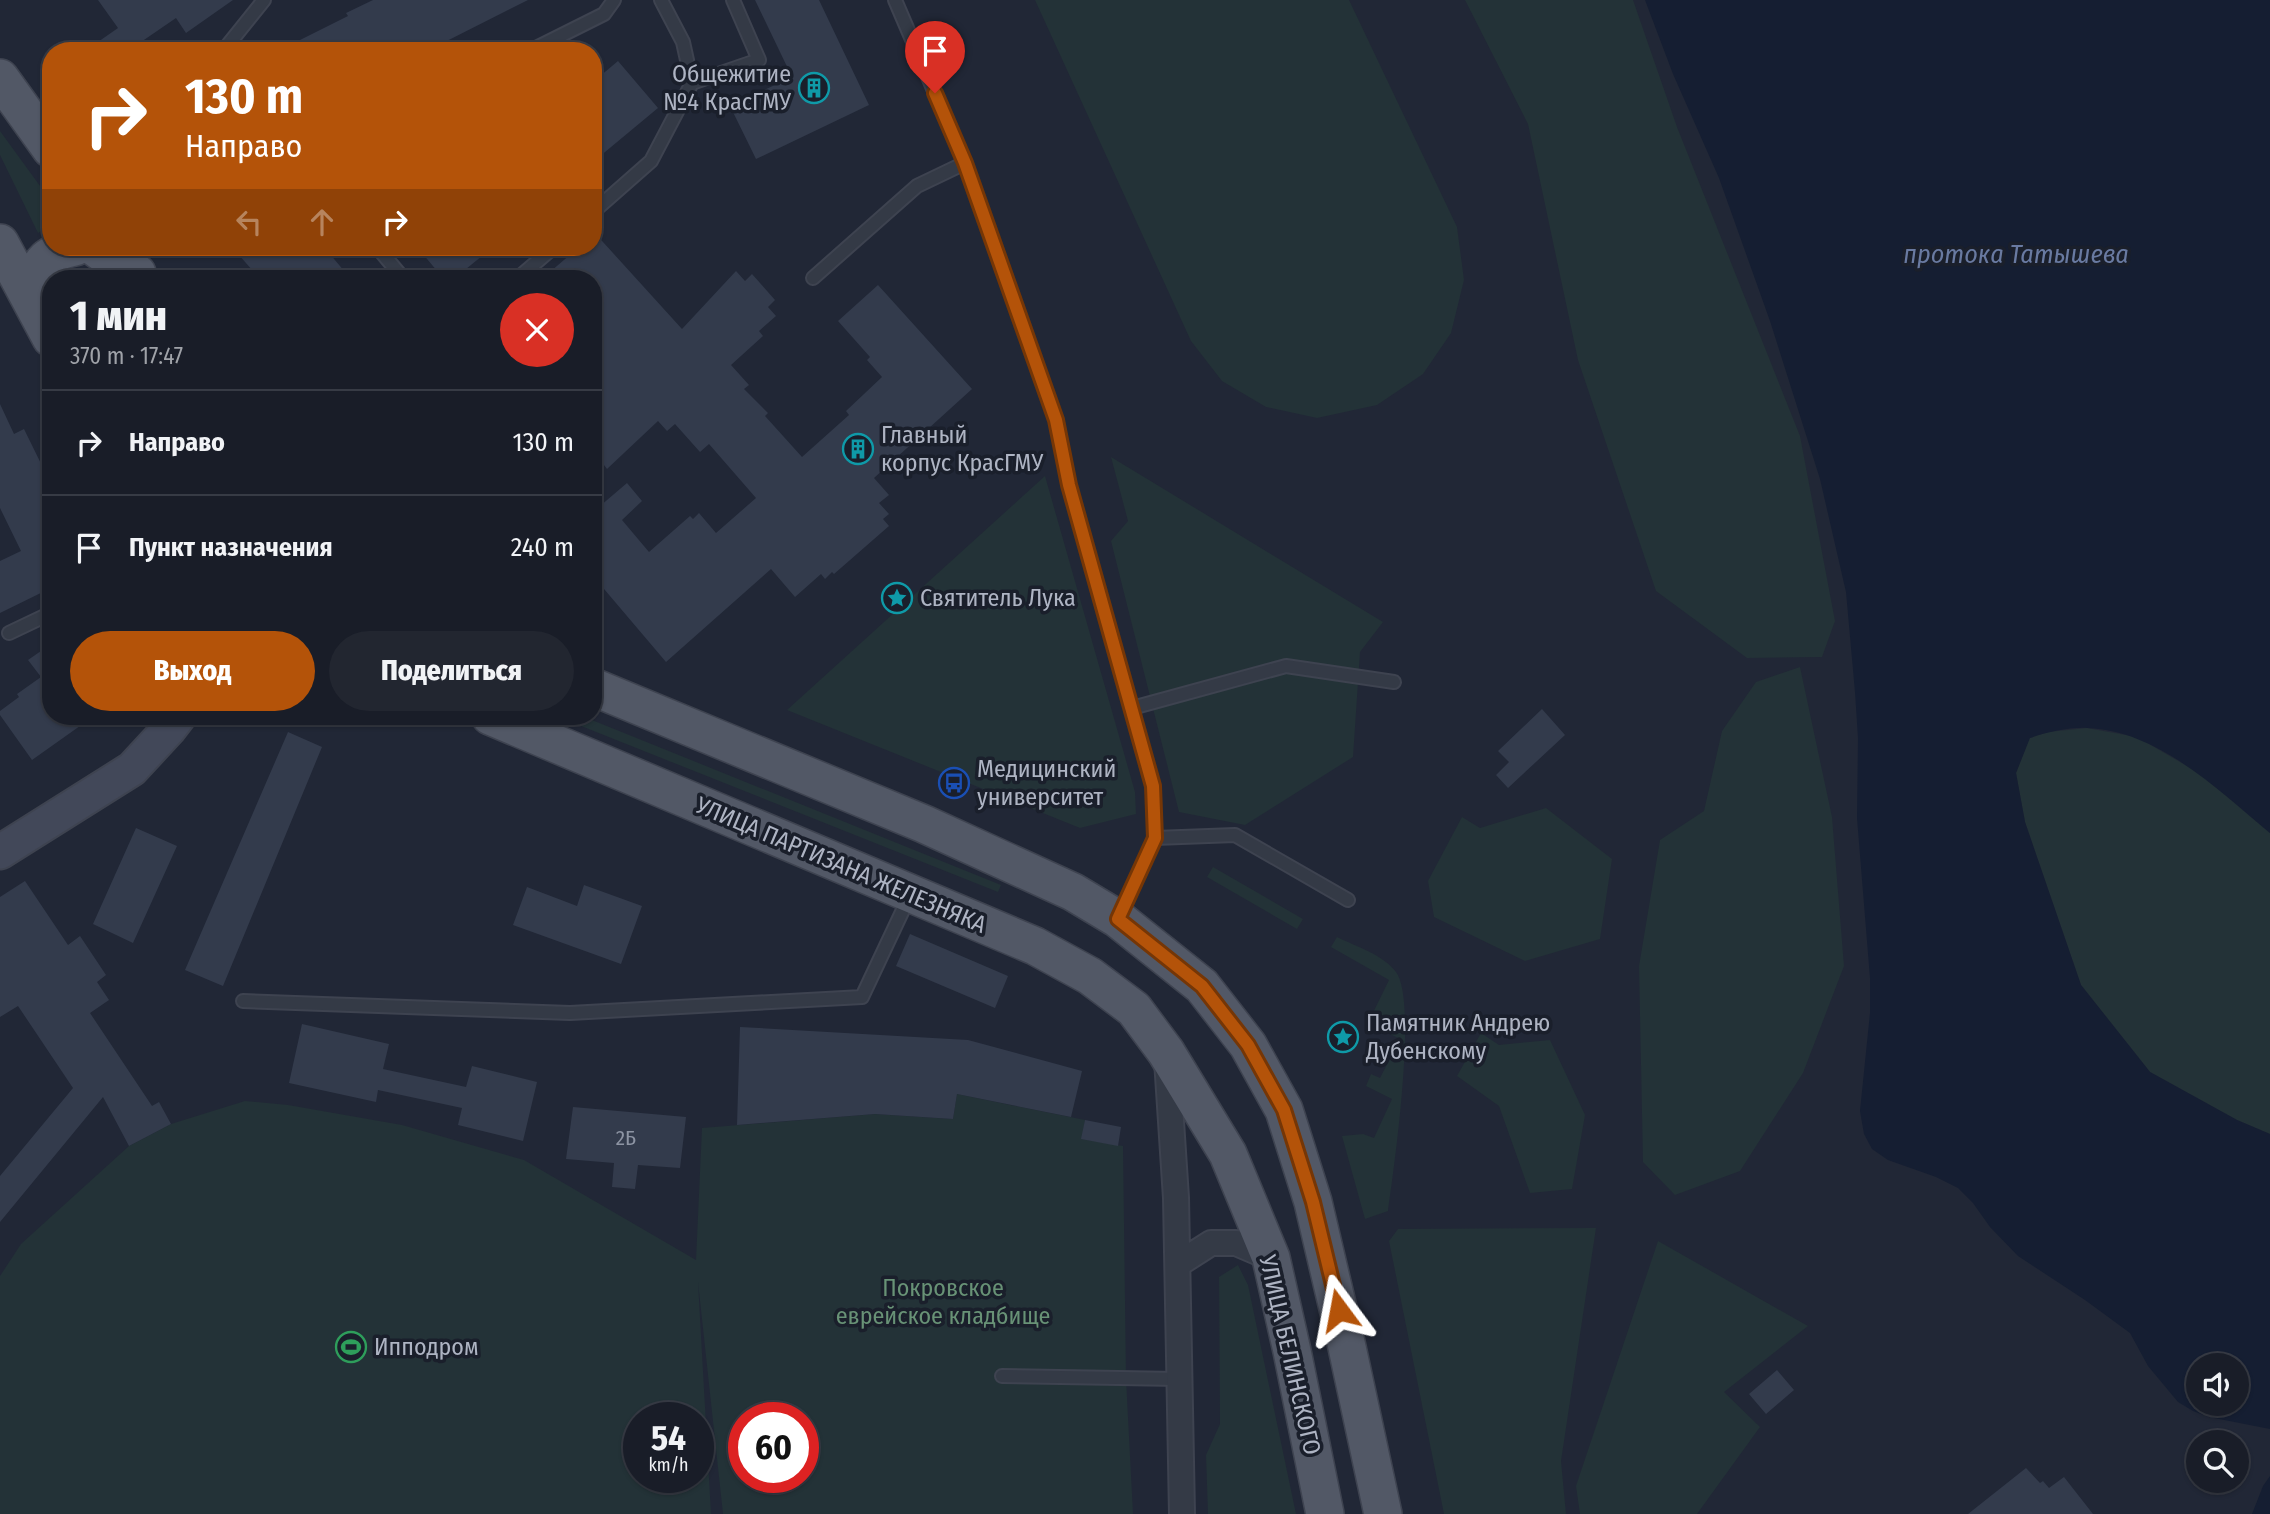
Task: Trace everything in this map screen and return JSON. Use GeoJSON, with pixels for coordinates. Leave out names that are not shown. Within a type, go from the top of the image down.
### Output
{"type":"FeatureCollection","features":[{"type":"Feature","properties":{"kind":"main road"},"geometry":{"type":"LineString","coordinates":[[0,78],[42,136]]}},
{"type":"Feature","properties":{"kind":"main road"},"geometry":{"type":"LineString","coordinates":[[0,243],[42,322]]}},
{"type":"Feature","properties":{"kind":"main road"},"geometry":{"type":"LineString","coordinates":[[42,318],[30,286],[40,264],[49,256]]}},
{"type":"Feature","properties":{"kind":"main road"},"geometry":{"type":"LineString","coordinates":[[107,256],[115,262],[132,266]]}},
{"type":"Feature","properties":{"kind":"main road"},"geometry":{"type":"LineString","coordinates":[[602,691],[935,829],[1073,892],[1118,919],[1202,986],[1248,1045],[1284,1110],[1313,1202],[1382,1514]]}},
{"type":"Feature","properties":{"kind":"main road","name":"УЛИЦА ПАРТИЗАНА ЖЕЛЕЗНЯКА"},"geometry":{"type":"LineString","coordinates":[[511,725],[1035,946],[1090,976],[1134,1009],[1166,1052]]}},
{"type":"Feature","properties":{"kind":"main road","name":"УЛИЦА БЕЛИНСКОГО"},"geometry":{"type":"LineString","coordinates":[[1166,1052],[1228,1154],[1271,1258],[1325,1514]]}},
{"type":"Feature","properties":{"kind":"street"},"geometry":{"type":"LineString","coordinates":[[0,852],[132,769],[171,725]]}},
{"type":"Feature","properties":{"kind":"street"},"geometry":{"type":"LineString","coordinates":[[1166,1052],[1174,1147],[1182,1514]]}},
{"type":"Feature","properties":{"kind":"street"},"geometry":{"type":"LineString","coordinates":[[1178,1264],[1211,1243],[1236,1243],[1271,1258]]}},
{"type":"Feature","properties":{"kind":"lane"},"geometry":{"type":"LineString","coordinates":[[230,42],[264,0]]}},
{"type":"Feature","properties":{"kind":"lane"},"geometry":{"type":"LineString","coordinates":[[548,42],[604,14],[614,0]]}},
{"type":"Feature","properties":{"kind":"lane"},"geometry":{"type":"LineString","coordinates":[[602,204],[651,161],[692,83],[683,42],[661,0]]}},
{"type":"Feature","properties":{"kind":"lane"},"geometry":{"type":"LineString","coordinates":[[692,83],[760,60],[733,0]]}},
{"type":"Feature","properties":{"kind":"lane"},"geometry":{"type":"LineString","coordinates":[[895,0],[965,163],[1056,420],[1069,485],[1153,786],[1155,838],[1118,919]]}},
{"type":"Feature","properties":{"kind":"lane"},"geometry":{"type":"LineString","coordinates":[[813,278],[917,186],[965,163]]}},
{"type":"Feature","properties":{"kind":"lane"},"geometry":{"type":"LineString","coordinates":[[385,256],[396,270]]}},
{"type":"Feature","properties":{"kind":"lane"},"geometry":{"type":"LineString","coordinates":[[527,270],[544,256]]}},
{"type":"Feature","properties":{"kind":"lane"},"geometry":{"type":"LineString","coordinates":[[9,634],[42,618]]}},
{"type":"Feature","properties":{"kind":"lane"},"geometry":{"type":"LineString","coordinates":[[1132,708],[1286,666],[1394,682]]}},
{"type":"Feature","properties":{"kind":"lane"},"geometry":{"type":"LineString","coordinates":[[1155,838],[1235,835],[1348,900]]}},
{"type":"Feature","properties":{"kind":"lane"},"geometry":{"type":"LineString","coordinates":[[243,1000],[570,1013],[862,997],[910,894]]}},
{"type":"Feature","properties":{"kind":"lane"},"geometry":{"type":"LineString","coordinates":[[1002,1376],[1178,1379]]}},
{"type":"Feature","properties":{"kind":"green space"},"geometry":{"type":"Polygon","coordinates":[[[1035,0],[1349,0],[1457,227],[1464,280],[1451,333],[1423,374],[1377,405],[1317,418],[1266,407],[1222,381],[1191,341],[1035,0]]]}},
{"type":"Feature","properties":{"kind":"green space"},"geometry":{"type":"Polygon","coordinates":[[[1465,0],[1633,0],[1677,127],[1800,436],[1835,621],[1822,657],[1747,658],[1656,591],[1578,360],[1528,124],[1465,0]]]}},
{"type":"Feature","properties":{"kind":"green space"},"geometry":{"type":"Polygon","coordinates":[[[0,131],[42,189],[42,231],[38,233],[0,155],[0,131]]]}},
{"type":"Feature","properties":{"kind":"green space"},"geometry":{"type":"Polygon","coordinates":[[[1111,457],[1383,622],[1360,652],[1353,757],[1245,825],[1179,812],[1111,541],[1128,521],[1111,457]]]}},
{"type":"Feature","properties":{"kind":"green space"},"geometry":{"type":"Polygon","coordinates":[[[1045,476],[1135,792],[1136,814],[1080,828],[787,710],[1045,476]]]}},
{"type":"Feature","properties":{"kind":"green space"},"geometry":{"type":"Polygon","coordinates":[[[1800,667],[1832,817],[1844,966],[1803,1073],[1740,1171],[1675,1195],[1643,1162],[1639,966],[1660,840],[1704,811],[1722,731],[1756,682],[1800,667]]]}},
{"type":"Feature","properties":{"kind":"green space"},"geometry":{"type":"Polygon","coordinates":[[[602,724],[1001,885],[998,892],[579,725],[602,724]]]}},
{"type":"Feature","properties":{"kind":"green space"},"geometry":{"type":"Polygon","coordinates":[[[2087,728],[2137,737],[2199,773],[2270,833],[2270,1134],[2237,1120],[2150,1072],[2081,985],[2025,822],[2016,773],[2029,738],[2048,732],[2087,728]]]}},
{"type":"Feature","properties":{"kind":"green space"},"geometry":{"type":"Polygon","coordinates":[[[1546,808],[1612,859],[1600,939],[1525,961],[1434,917],[1428,881],[1462,817],[1480,828],[1546,808]]]}},
{"type":"Feature","properties":{"kind":"green space"},"geometry":{"type":"Polygon","coordinates":[[[1213,867],[1303,919],[1297,929],[1207,877],[1213,867]]]}},
{"type":"Feature","properties":{"kind":"green space"},"geometry":{"type":"Polygon","coordinates":[[[1337,937],[1369,951],[1391,966],[1402,989],[1405,1016],[1402,1087],[1388,1211],[1365,1219],[1342,1136],[1363,1134],[1374,1138],[1392,1099],[1366,1086],[1371,1074],[1380,1078],[1400,1039],[1368,1023],[1389,980],[1331,947],[1337,937]]]}},
{"type":"Feature","properties":{"kind":"green space"},"geometry":{"type":"Polygon","coordinates":[[[1481,1033],[1499,1045],[1550,1040],[1585,1115],[1572,1189],[1530,1193],[1499,1106],[1457,1076],[1481,1033]]]}},
{"type":"Feature","properties":{"kind":"green space","name":"Ипподром"},"geometry":{"type":"Polygon","coordinates":[[[957,1094],[1085,1120],[1082,1139],[1123,1146],[1126,1378],[1133,1514],[723,1514],[714,1430],[714,1402],[711,1402],[698,1282],[705,1402],[623,1402],[623,1493],[710,1493],[711,1514],[0,1514],[0,1276],[21,1244],[129,1146],[171,1124],[245,1101],[288,1105],[402,1125],[524,1160],[696,1260],[702,1128],[875,1114],[953,1119],[957,1094]]]}},
{"type":"Feature","properties":{"kind":"green space"},"geometry":{"type":"Polygon","coordinates":[[[1596,1228],[1561,1461],[1566,1514],[1444,1514],[1389,1241],[1398,1229],[1596,1228]]]}},
{"type":"Feature","properties":{"kind":"green space"},"geometry":{"type":"Polygon","coordinates":[[[1658,1241],[1808,1326],[1724,1392],[1760,1427],[1697,1514],[1580,1514],[1576,1486],[1658,1241]]]}},
{"type":"Feature","properties":{"kind":"green space"},"geometry":{"type":"Polygon","coordinates":[[[1238,1265],[1248,1285],[1296,1514],[1208,1514],[1206,1455],[1220,1424],[1219,1277],[1238,1265]]]}},
{"type":"Feature","properties":{"kind":"water","name":"протока Татышева"},"geometry":{"type":"Polygon","coordinates":[[[1645,0],[2270,0],[2270,833],[2208,782],[2163,751],[2114,732],[2073,728],[2030,738],[2016,773],[2025,822],[2081,985],[2150,1072],[2237,1120],[2270,1134],[2270,1429],[2206,1416],[2249,1416],[2249,1353],[2186,1353],[2186,1407],[2178,1402],[2148,1366],[2130,1333],[2018,1256],[1958,1188],[1888,1160],[1872,1149],[1864,1134],[1860,1111],[1870,1013],[1870,978],[1857,818],[1858,738],[1846,592],[1820,479],[1770,321],[1719,178],[1673,74],[1645,0]]]}},
{"type":"Feature","properties":{"kind":"water"},"geometry":{"type":"Polygon","coordinates":[[[2270,1476],[2270,1514],[2252,1514],[2263,1486],[2270,1476]]]}},
{"type":"Feature","properties":{"kind":"building"},"geometry":{"type":"Polygon","coordinates":[[[98,0],[233,0],[186,33],[176,18],[141,42],[98,42],[118,28],[98,0]]]}},
{"type":"Feature","properties":{"kind":"building"},"geometry":{"type":"Polygon","coordinates":[[[373,0],[528,0],[445,42],[296,42],[348,16],[346,13],[373,0]]]}},
{"type":"Feature","properties":{"kind":"building","name":"Общежитие №4 КрасГМУ"},"geometry":{"type":"Polygon","coordinates":[[[755,0],[819,0],[869,105],[756,159],[730,106],[792,77],[755,0]]]}},
{"type":"Feature","properties":{"kind":"building"},"geometry":{"type":"Polygon","coordinates":[[[618,61],[658,108],[602,155],[602,74],[618,61]]]}},
{"type":"Feature","properties":{"kind":"building","name":"Главный корпус КрасГМУ"},"geometry":{"type":"Polygon","coordinates":[[[602,241],[682,329],[736,271],[745,281],[752,274],[775,300],[768,307],[776,316],[759,331],[763,336],[731,365],[749,385],[744,389],[768,413],[765,416],[802,457],[849,415],[846,411],[882,377],[867,360],[870,357],[838,321],[878,285],[972,389],[874,478],[889,495],[879,503],[889,514],[883,519],[889,526],[834,574],[832,572],[825,579],[821,574],[795,597],[771,569],[666,662],[602,587],[602,504],[627,483],[642,501],[622,520],[649,552],[690,516],[693,519],[699,513],[716,533],[756,498],[709,444],[700,452],[675,424],[667,431],[658,421],[607,469],[602,465],[602,270],[552,270],[569,256],[602,256],[602,241]]]}},
{"type":"Feature","properties":{"kind":"building"},"geometry":{"type":"Polygon","coordinates":[[[240,256],[332,256],[343,270],[252,270],[240,256]]]}},
{"type":"Feature","properties":{"kind":"building"},"geometry":{"type":"Polygon","coordinates":[[[425,256],[482,256],[465,270],[436,270],[425,256]]]}},
{"type":"Feature","properties":{"kind":"building"},"geometry":{"type":"Polygon","coordinates":[[[0,404],[14,434],[24,429],[42,466],[42,592],[0,613],[0,561],[21,551],[0,508],[0,404]]]}},
{"type":"Feature","properties":{"kind":"building"},"geometry":{"type":"Polygon","coordinates":[[[42,650],[42,725],[81,725],[32,760],[0,715],[0,711],[19,697],[17,694],[41,677],[28,660],[42,650]]]}},
{"type":"Feature","properties":{"kind":"building"},"geometry":{"type":"Polygon","coordinates":[[[1542,709],[1565,735],[1508,788],[1496,775],[1509,762],[1498,751],[1542,709]]]}},
{"type":"Feature","properties":{"kind":"building"},"geometry":{"type":"Polygon","coordinates":[[[288,732],[322,747],[223,986],[185,970],[288,732]]]}},
{"type":"Feature","properties":{"kind":"building"},"geometry":{"type":"Polygon","coordinates":[[[136,828],[177,846],[133,943],[93,924],[136,828]]]}},
{"type":"Feature","properties":{"kind":"building"},"geometry":{"type":"Polygon","coordinates":[[[25,881],[68,945],[80,936],[106,975],[97,982],[109,1000],[90,1013],[152,1106],[159,1102],[171,1124],[129,1146],[103,1097],[0,1222],[0,1176],[73,1088],[18,1006],[0,1017],[0,897],[25,881]]]}},
{"type":"Feature","properties":{"kind":"building"},"geometry":{"type":"Polygon","coordinates":[[[584,885],[642,906],[621,964],[513,925],[527,887],[577,906],[584,885]]]}},
{"type":"Feature","properties":{"kind":"building"},"geometry":{"type":"Polygon","coordinates":[[[910,934],[1008,976],[995,1008],[896,966],[910,934]]]}},
{"type":"Feature","properties":{"kind":"building"},"geometry":{"type":"Polygon","coordinates":[[[302,1024],[389,1044],[383,1069],[466,1087],[472,1066],[537,1082],[523,1141],[458,1125],[462,1108],[378,1090],[376,1102],[289,1083],[302,1024]]]}},
{"type":"Feature","properties":{"kind":"building"},"geometry":{"type":"Polygon","coordinates":[[[740,1027],[968,1040],[1082,1071],[1071,1117],[957,1094],[953,1119],[875,1114],[737,1125],[740,1027]]]}},
{"type":"Feature","properties":{"kind":"building"},"geometry":{"type":"Polygon","coordinates":[[[573,1107],[686,1117],[680,1168],[638,1165],[635,1189],[612,1187],[614,1163],[566,1159],[573,1107]]]}},
{"type":"Feature","properties":{"kind":"building"},"geometry":{"type":"Polygon","coordinates":[[[1085,1120],[1121,1127],[1118,1146],[1081,1139],[1085,1120]]]}},
{"type":"Feature","properties":{"kind":"building"},"geometry":{"type":"Polygon","coordinates":[[[1777,1370],[1794,1390],[1766,1414],[1749,1394],[1777,1370]]]}},
{"type":"Feature","properties":{"kind":"building"},"geometry":{"type":"Polygon","coordinates":[[[2026,1468],[2040,1483],[2043,1481],[2049,1488],[2064,1477],[2093,1514],[1968,1514],[2026,1468]]]}},
{"type":"Feature","properties":{"kind":"place","name":"Общежитие №4 КрасГМУ"},"geometry":{"type":"Point","coordinates":[814,88]}},
{"type":"Feature","properties":{"kind":"place","name":"Главный корпус КрасГМУ"},"geometry":{"type":"Point","coordinates":[858,449]}},
{"type":"Feature","properties":{"kind":"place","name":"Святитель Лука"},"geometry":{"type":"Point","coordinates":[897,598]}},
{"type":"Feature","properties":{"kind":"place","name":"Медицинский университет"},"geometry":{"type":"Point","coordinates":[954,783]}},
{"type":"Feature","properties":{"kind":"place","name":"Памятник Андрею Дубенскому"},"geometry":{"type":"Point","coordinates":[1343,1037]}},
{"type":"Feature","properties":{"kind":"place","name":"Ипподром"},"geometry":{"type":"Point","coordinates":[351,1347]}},
{"type":"Feature","properties":{"kind":"route"},"geometry":{"type":"LineString","coordinates":[[935,93],[965,163],[1056,420],[1069,485],[1153,786],[1155,838],[1118,919],[1202,986],[1248,1045],[1284,1110],[1313,1202],[1339,1310]]}},
{"type":"Feature","properties":{"kind":"park label","name":"Покровское еврейское кладбище"},"geometry":{"type":"Point","coordinates":[943,1302]}}]}
